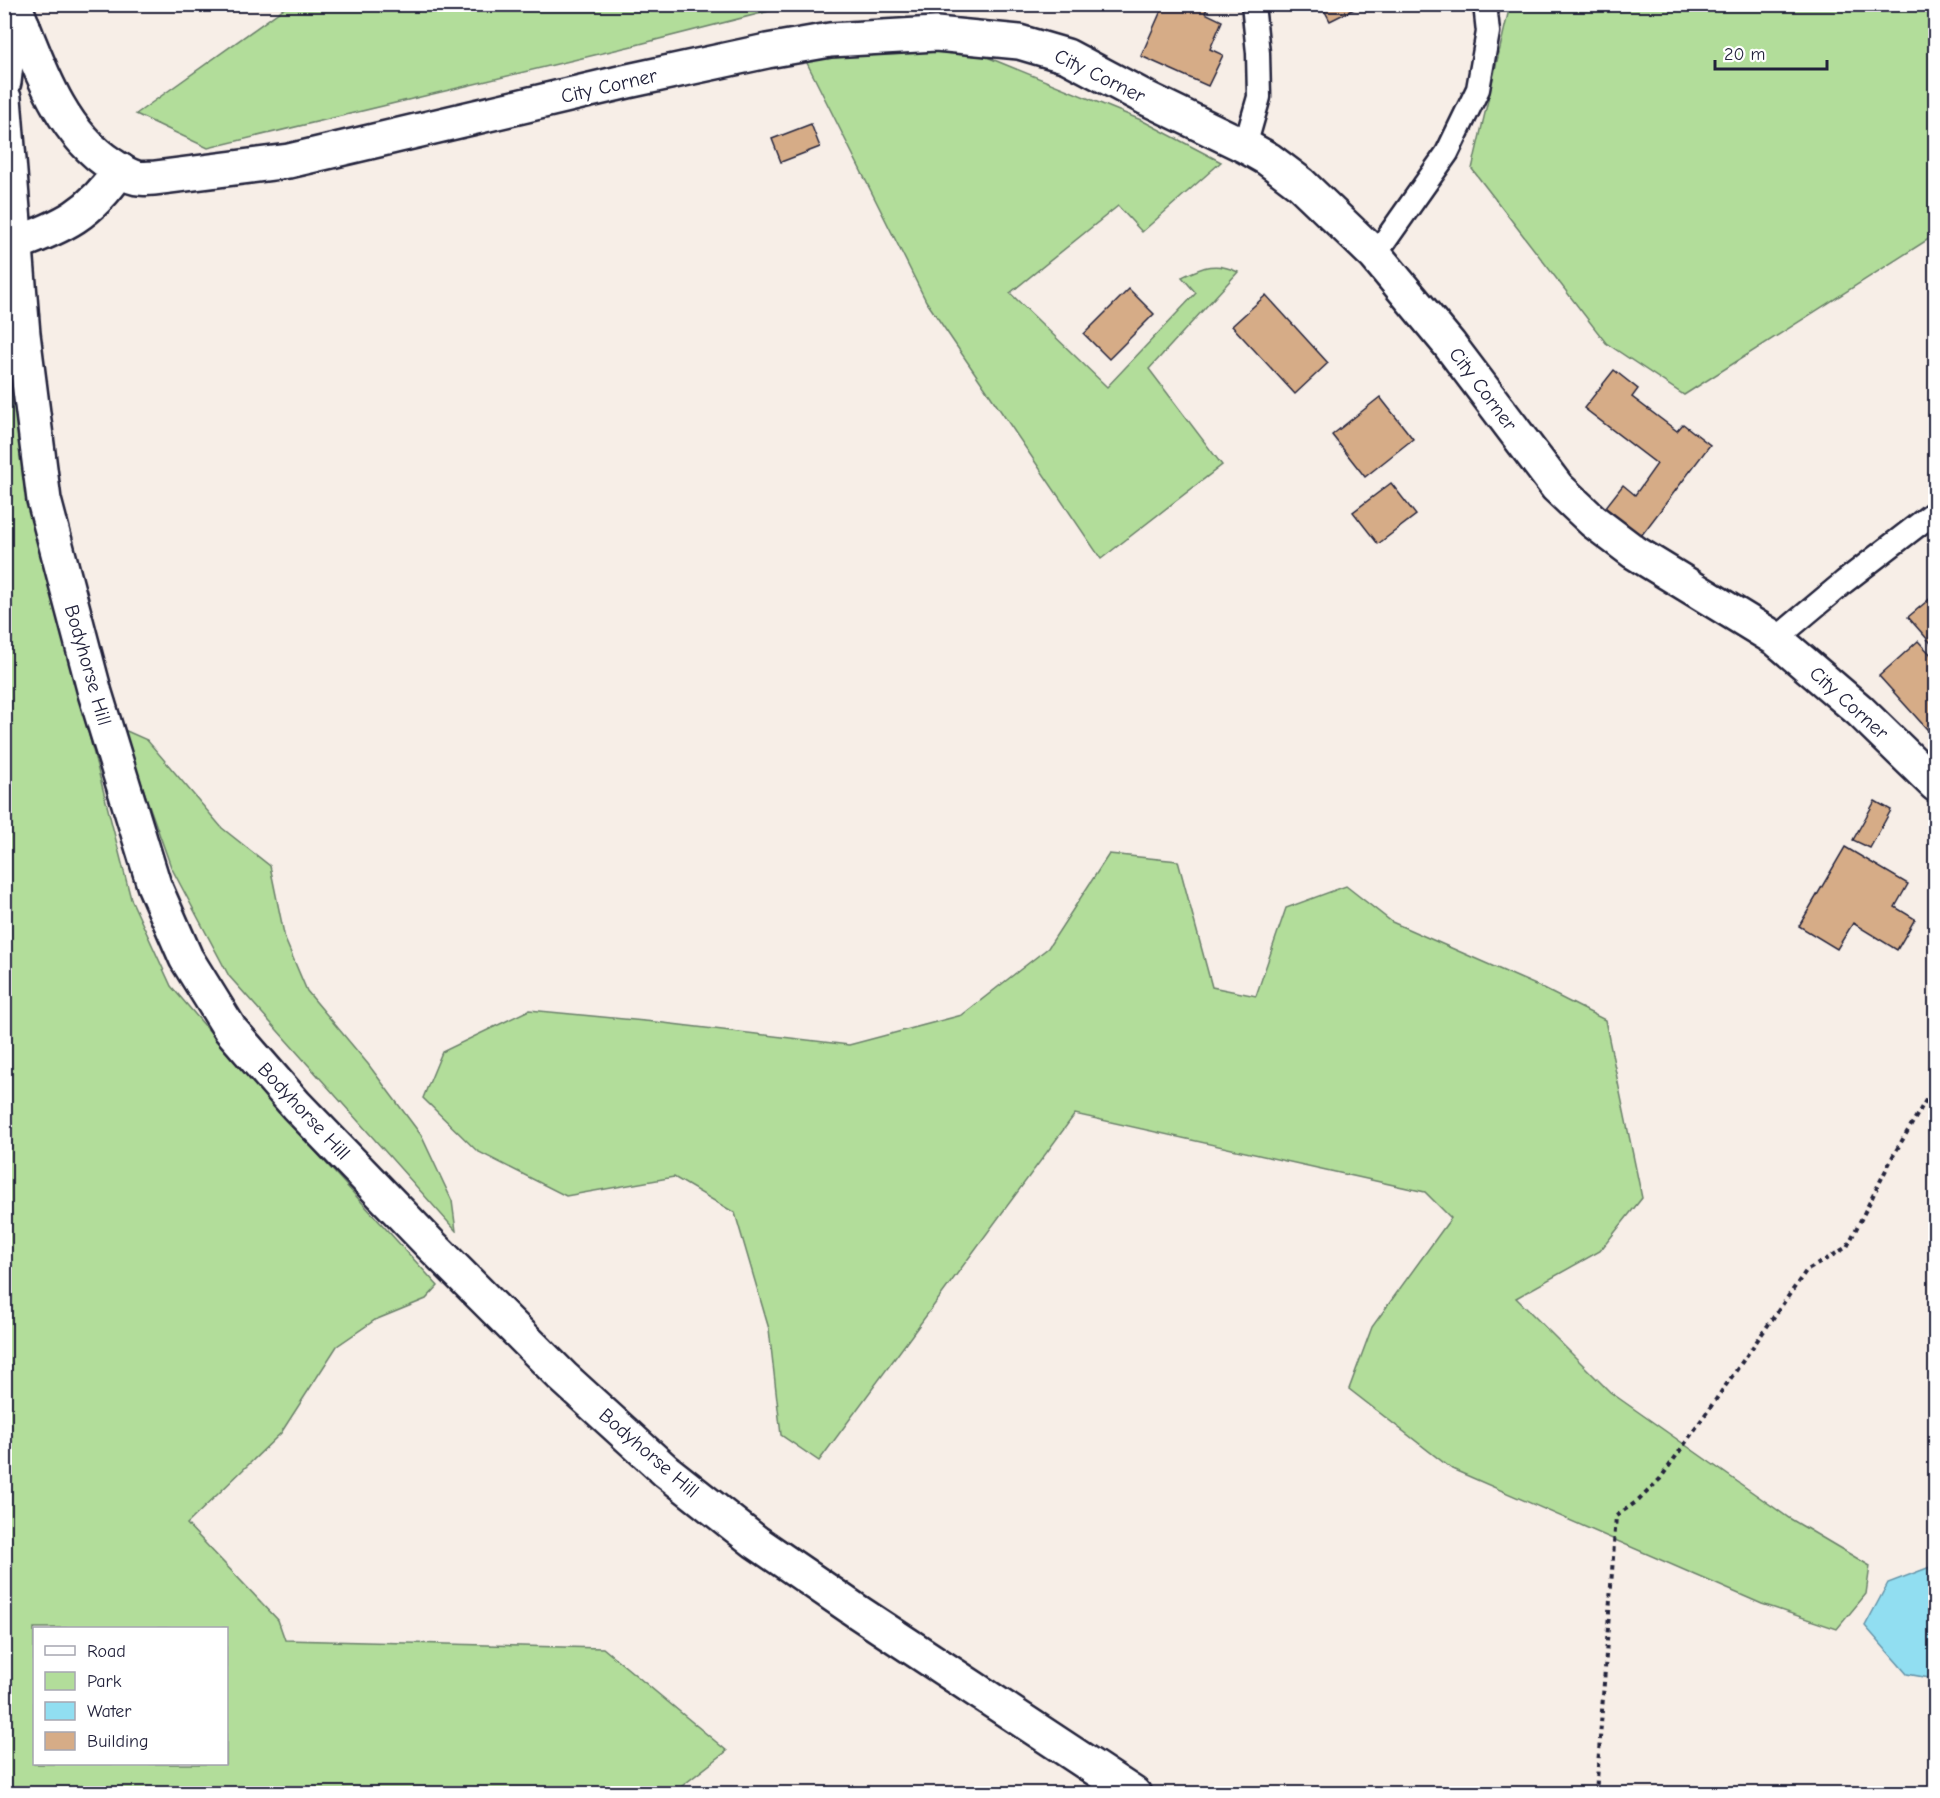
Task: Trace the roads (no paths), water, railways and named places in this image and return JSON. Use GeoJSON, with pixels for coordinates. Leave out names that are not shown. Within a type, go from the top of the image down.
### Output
{"type":"FeatureCollection","features":[{"type":"Feature","properties":{"kind":"street","name":"City Corner"},"geometry":{"type":"LineString","coordinates":[[18,15],[50,89],[69,123],[106,161],[137,178],[155,178],[289,161],[628,81],[830,40],[936,34],[1019,42],[1067,56],[1146,98],[1245,146],[1268,159],[1301,184],[1375,255],[1449,344],[1557,487],[1593,521],[1634,552],[1776,639],[1859,710],[1935,785]]}},
{"type":"Feature","properties":{"kind":"street"},"geometry":{"type":"LineString","coordinates":[[4,82],[9,38],[18,15]]}},
{"type":"Feature","properties":{"kind":"street","name":"Bodyhorse Hill"},"geometry":{"type":"LineString","coordinates":[[4,98],[24,345],[44,500],[95,693],[154,885],[186,958],[230,1029],[296,1105],[431,1245],[563,1377],[666,1471],[756,1542],[1134,1794]]}},
{"type":"Feature","properties":{"kind":"street"},"geometry":{"type":"LineString","coordinates":[[15,244],[52,230],[81,214],[108,188],[120,170]]}},
{"type":"Feature","properties":{"kind":"lane"},"geometry":{"type":"LineString","coordinates":[[1245,146],[1259,97],[1258,53],[1253,4]]}},
{"type":"Feature","properties":{"kind":"lane"},"geometry":{"type":"LineString","coordinates":[[1375,255],[1446,153],[1479,89],[1488,32],[1485,4]]}},
{"type":"Feature","properties":{"kind":"lane"},"geometry":{"type":"LineString","coordinates":[[1776,639],[1844,582],[1935,512]]}},
{"type":"Feature","properties":{"kind":"water"},"geometry":{"type":"Polygon","coordinates":[[[1935,1567],[1935,1679],[1907,1674],[1865,1626],[1888,1583],[1935,1567]]]}}]}
